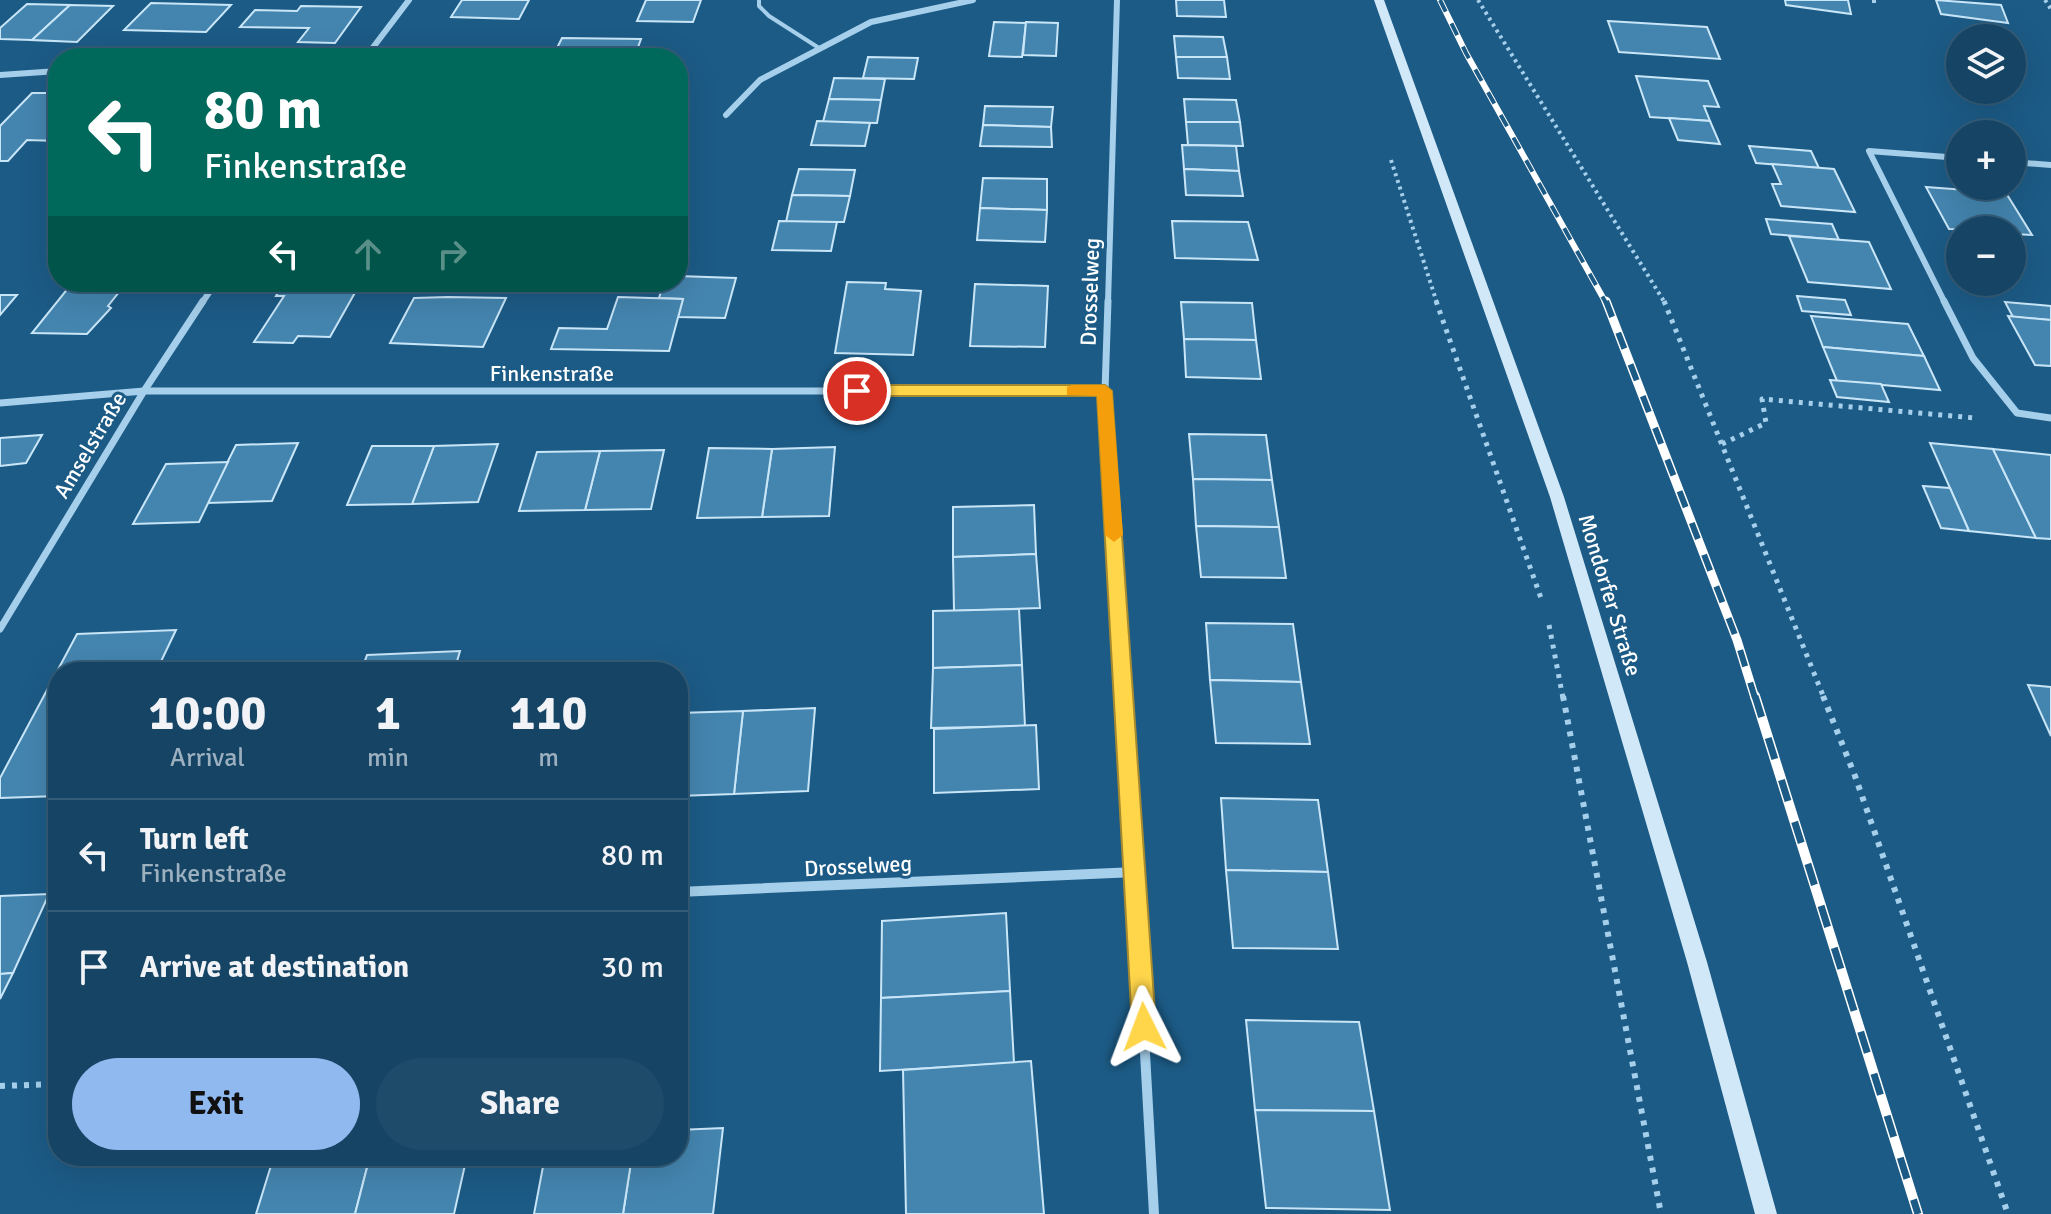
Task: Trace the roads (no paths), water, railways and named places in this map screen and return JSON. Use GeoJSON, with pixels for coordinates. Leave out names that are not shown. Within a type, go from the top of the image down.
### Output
{"type":"FeatureCollection","features":[{"type":"Feature","properties":{"kind":"main road","name":"Mondorfer Straße"},"geometry":{"type":"LineString","coordinates":[[1379,0],[1557,497],[1688,932],[1766,1214]]}},
{"type":"Feature","properties":{"kind":"street"},"geometry":{"type":"LineString","coordinates":[[373,48],[409,0]]}},
{"type":"Feature","properties":{"kind":"street"},"geometry":{"type":"LineString","coordinates":[[726,115],[760,80],[871,22],[973,0]]}},
{"type":"Feature","properties":{"kind":"street","name":"Drosselweg"},"geometry":{"type":"LineString","coordinates":[[1117,0],[1105,391],[1154,1214]]}},
{"type":"Feature","properties":{"kind":"street"},"geometry":{"type":"LineString","coordinates":[[0,75],[48,72]]}},
{"type":"Feature","properties":{"kind":"street"},"geometry":{"type":"LineString","coordinates":[[1946,157],[1869,151],[1973,358],[2017,413],[2051,418]]}},
{"type":"Feature","properties":{"kind":"street"},"geometry":{"type":"LineString","coordinates":[[2026,163],[2051,165]]}},
{"type":"Feature","properties":{"kind":"street","name":"Amselstraße"},"geometry":{"type":"LineString","coordinates":[[0,629],[144,391],[209,292]]}},
{"type":"Feature","properties":{"kind":"street","name":"Finkenstraße"},"geometry":{"type":"LineString","coordinates":[[0,403],[144,391],[1105,391]]}},
{"type":"Feature","properties":{"kind":"street","name":"Drosselweg"},"geometry":{"type":"LineString","coordinates":[[688,892],[1136,872]]}},
{"type":"Feature","properties":{"kind":"lane"},"geometry":{"type":"LineString","coordinates":[[759,0],[759,6],[769,16],[819,48]]}},
{"type":"Feature","properties":{"kind":"railway"},"geometry":{"type":"LineString","coordinates":[[1440,0],[1466,53],[1606,303]]}},
{"type":"Feature","properties":{"kind":"railway"},"geometry":{"type":"LineString","coordinates":[[1606,301],[1737,640],[1755,698]]}},
{"type":"Feature","properties":{"kind":"railway"},"geometry":{"type":"LineString","coordinates":[[1755,696],[1918,1214]]}}]}
